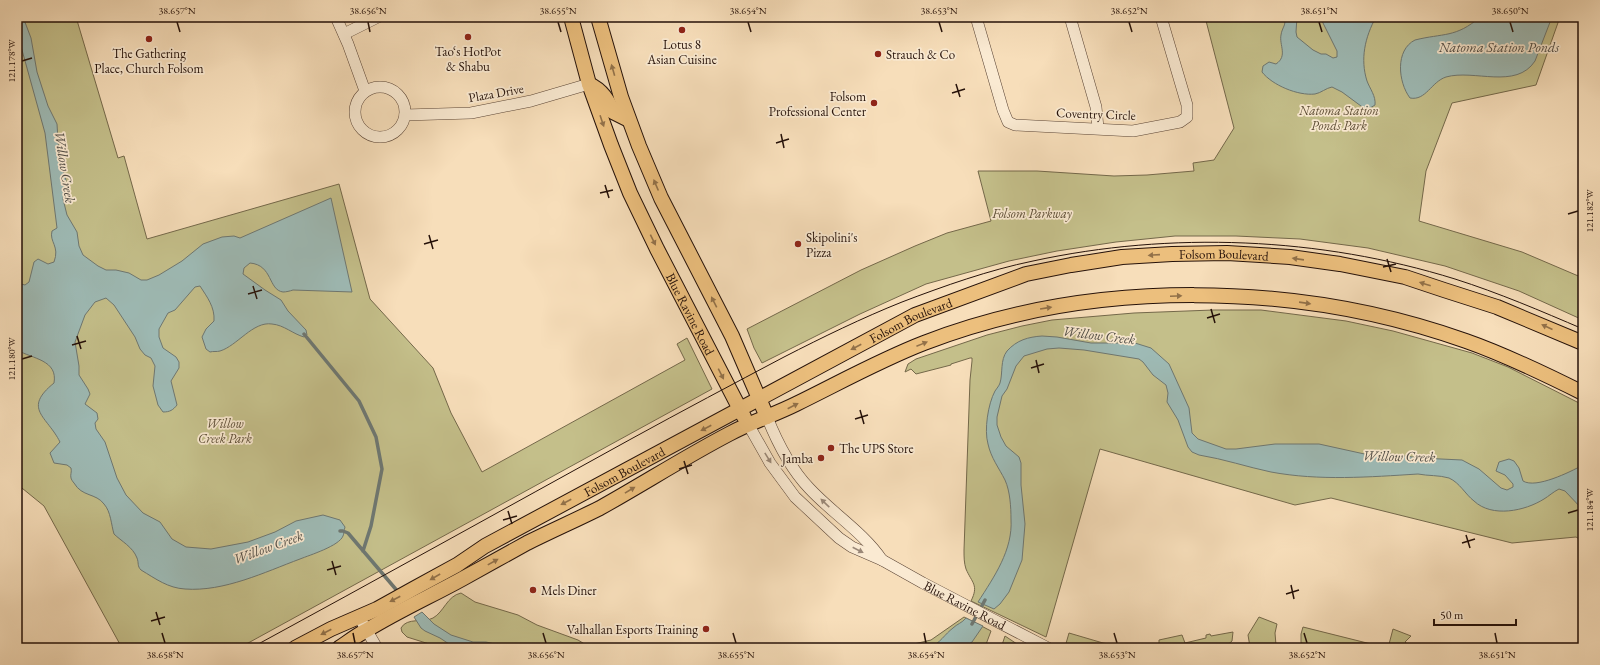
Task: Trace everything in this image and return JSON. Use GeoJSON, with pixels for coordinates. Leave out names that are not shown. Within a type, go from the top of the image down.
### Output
{"type":"FeatureCollection","features":[{"type":"Feature","properties":{"kind":"main road","name":"Blue Ravine Road"},"geometry":{"type":"LineString","coordinates":[[571,17],[589,84],[630,193],[657,249],[748,424]]}},
{"type":"Feature","properties":{"kind":"main road","name":"Blue Ravine Road"},"geometry":{"type":"LineString","coordinates":[[598,17],[621,97],[662,198],[732,336],[767,417]]}},
{"type":"Feature","properties":{"kind":"main road"},"geometry":{"type":"LineString","coordinates":[[589,84],[598,88],[608,100],[613,112],[630,120]]}},
{"type":"Feature","properties":{"kind":"main road","name":"Folsom Boulevard"},"geometry":{"type":"LineString","coordinates":[[339,648],[388,618],[457,565],[485,546],[915,315],[1026,274],[1122,257],[1172,254],[1227,253],[1340,264],[1405,277],[1497,307],[1583,343]]}},
{"type":"Feature","properties":{"kind":"main road","name":"Folsom Boulevard"},"geometry":{"type":"LineString","coordinates":[[295,648],[331,629],[377,609],[417,595],[526,544],[598,508],[748,424],[788,408],[855,374],[924,343],[991,321],[1036,310],[1130,298],[1240,296],[1356,311],[1418,326],[1465,340],[1512,359],[1583,393]]}},
{"type":"Feature","properties":{"kind":"street"},"geometry":{"type":"LineString","coordinates":[[344,34],[378,17]]}},
{"type":"Feature","properties":{"kind":"street","name":"Coventry Circle"},"geometry":{"type":"LineString","coordinates":[[976,17],[1002,110],[1008,122],[1015,125],[1098,128],[1133,131],[1180,122],[1187,117],[1186,105],[1161,17]]}},
{"type":"Feature","properties":{"kind":"street"},"geometry":{"type":"LineString","coordinates":[[1070,17],[1096,107],[1098,128]]}},
{"type":"Feature","properties":{"kind":"street"},"geometry":{"type":"LineString","coordinates":[[340,19],[365,91]]}},
{"type":"Feature","properties":{"kind":"street","name":"Plaza Drive"},"geometry":{"type":"LineString","coordinates":[[405,115],[471,113],[531,101],[589,84]]}},
{"type":"Feature","properties":{"kind":"street"},"geometry":{"type":"LineString","coordinates":[[381,86],[392,90],[401,99],[405,115],[398,130],[391,135],[376,137],[366,134],[360,128],[354,113],[355,104],[365,91],[372,87],[381,86]]}},
{"type":"Feature","properties":{"kind":"street","name":"Blue Ravine Road"},"geometry":{"type":"LineString","coordinates":[[767,417],[779,444],[792,466],[809,488],[866,541],[882,560]]}},
{"type":"Feature","properties":{"kind":"street","name":"Blue Ravine Road"},"geometry":{"type":"LineString","coordinates":[[748,424],[770,463],[795,497],[839,538],[852,547],[882,560],[1048,648]]}},
{"type":"Feature","properties":{"kind":"street"},"geometry":{"type":"LineString","coordinates":[[358,617],[378,648]]}},
{"type":"Feature","properties":{"kind":"green space","name":"Willow Creek Park"},"geometry":{"type":"Polygon","coordinates":[[[17,17],[76,17],[118,158],[124,156],[147,239],[339,184],[370,299],[433,368],[451,413],[482,472],[685,360],[677,344],[687,338],[712,389],[239,648],[122,648],[44,506],[17,484],[17,17]]]}},
{"type":"Feature","properties":{"kind":"green space"},"geometry":{"type":"Polygon","coordinates":[[[1205,17],[1560,17],[1536,85],[1452,103],[1426,171],[1419,221],[1522,252],[1583,278],[1583,320],[1519,291],[1445,266],[1368,248],[1300,239],[1236,236],[1175,236],[1116,242],[1057,251],[1009,261],[926,284],[860,314],[762,363],[754,348],[747,329],[861,270],[915,246],[947,233],[991,221],[978,171],[1037,171],[1114,176],[1147,175],[1194,171],[1193,163],[1214,160],[1234,128],[1205,17]]]}},
{"type":"Feature","properties":{"kind":"green space"},"geometry":{"type":"Polygon","coordinates":[[[1261,310],[1346,321],[1393,331],[1472,353],[1508,367],[1583,405],[1583,541],[1576,537],[1512,543],[1331,498],[1295,505],[1100,449],[1046,637],[971,601],[975,588],[965,567],[964,550],[972,358],[916,374],[911,369],[905,372],[908,364],[916,359],[987,335],[1052,320],[1134,313],[1261,310]]]}},
{"type":"Feature","properties":{"kind":"green space"},"geometry":{"type":"Polygon","coordinates":[[[461,593],[475,602],[518,615],[537,625],[578,640],[591,648],[442,648],[407,637],[402,632],[401,628],[407,622],[433,618],[452,597],[461,593]]]}},
{"type":"Feature","properties":{"kind":"green space"},"geometry":{"type":"Polygon","coordinates":[[[964,617],[991,631],[985,647],[987,648],[879,648],[914,644],[931,640],[964,617]]]}},
{"type":"Feature","properties":{"kind":"green space"},"geometry":{"type":"Polygon","coordinates":[[[1259,617],[1277,624],[1275,633],[1276,645],[1250,647],[1248,635],[1259,617]]]}},
{"type":"Feature","properties":{"kind":"green space"},"geometry":{"type":"Polygon","coordinates":[[[1303,627],[1387,648],[1330,648],[1301,643],[1303,627]]]}},
{"type":"Feature","properties":{"kind":"green space"},"geometry":{"type":"Polygon","coordinates":[[[1393,629],[1411,636],[1405,642],[1412,648],[1388,648],[1393,629]]]}},
{"type":"Feature","properties":{"kind":"green space"},"geometry":{"type":"Polygon","coordinates":[[[1233,632],[1232,641],[1224,648],[1149,648],[1159,647],[1159,640],[1182,635],[1185,643],[1206,638],[1206,635],[1210,634],[1211,636],[1233,632]]]}},
{"type":"Feature","properties":{"kind":"green space"},"geometry":{"type":"Polygon","coordinates":[[[1069,633],[1103,643],[1120,646],[1121,644],[1125,647],[1143,648],[1067,648],[1065,647],[1069,633]]]}},
{"type":"Feature","properties":{"kind":"green space"},"geometry":{"type":"Polygon","coordinates":[[[1005,636],[1023,648],[1001,648],[1005,636]]]}},
{"type":"Feature","properties":{"kind":"water"},"geometry":{"type":"Polygon","coordinates":[[[17,17],[23,17],[31,38],[37,72],[48,106],[57,124],[59,157],[66,180],[63,199],[67,215],[77,232],[79,246],[83,255],[98,266],[106,270],[116,270],[129,273],[141,280],[147,280],[159,275],[182,261],[203,244],[222,237],[234,236],[240,238],[331,198],[352,292],[293,290],[283,292],[275,287],[263,268],[250,263],[244,268],[243,274],[281,300],[288,311],[306,330],[307,335],[304,337],[281,326],[265,324],[258,326],[226,348],[219,351],[210,352],[206,349],[202,337],[206,329],[214,321],[213,311],[210,302],[200,286],[195,287],[175,310],[168,313],[159,329],[159,337],[163,348],[176,357],[179,362],[179,368],[171,381],[177,405],[168,412],[163,412],[158,405],[153,386],[155,366],[151,358],[145,355],[140,349],[135,337],[114,305],[106,298],[95,302],[85,315],[75,342],[79,375],[90,394],[85,404],[97,413],[98,419],[95,423],[96,429],[105,442],[117,478],[126,495],[143,513],[160,522],[172,539],[186,547],[211,549],[248,542],[275,532],[296,521],[323,515],[340,520],[345,527],[343,536],[340,540],[330,547],[273,570],[229,584],[200,589],[173,587],[140,569],[133,551],[127,544],[114,534],[109,514],[104,504],[97,498],[81,491],[77,487],[71,478],[71,468],[67,465],[54,463],[50,453],[60,442],[44,419],[38,406],[45,392],[54,383],[54,375],[52,369],[43,361],[17,350],[17,283],[25,285],[29,282],[34,262],[38,259],[48,264],[54,262],[56,252],[51,235],[52,231],[57,228],[45,133],[17,32],[17,17]]]}},
{"type":"Feature","properties":{"kind":"water"},"geometry":{"type":"Polygon","coordinates":[[[1284,17],[1297,17],[1297,37],[1313,50],[1333,58],[1337,57],[1337,51],[1320,17],[1376,17],[1366,40],[1364,56],[1365,73],[1374,96],[1375,105],[1365,109],[1342,92],[1332,87],[1315,94],[1293,91],[1286,89],[1266,77],[1262,72],[1263,66],[1269,62],[1276,64],[1282,58],[1281,39],[1285,24],[1284,17]]]}},
{"type":"Feature","properties":{"kind":"water","name":"Natoma Station Ponds"},"geometry":{"type":"Polygon","coordinates":[[[1480,17],[1552,17],[1535,61],[1527,70],[1517,75],[1506,77],[1457,75],[1446,77],[1441,79],[1420,97],[1410,98],[1403,84],[1400,67],[1404,51],[1409,45],[1415,40],[1456,32],[1480,17]]]}},
{"type":"Feature","properties":{"kind":"water"},"geometry":{"type":"Polygon","coordinates":[[[1042,336],[1091,343],[1135,343],[1151,348],[1169,364],[1189,408],[1192,433],[1198,439],[1226,449],[1275,444],[1319,444],[1369,455],[1390,454],[1420,458],[1462,460],[1479,469],[1501,488],[1507,490],[1513,487],[1513,484],[1505,475],[1496,471],[1499,462],[1509,459],[1514,461],[1519,468],[1523,481],[1529,483],[1553,479],[1583,465],[1583,510],[1565,491],[1559,489],[1528,507],[1509,511],[1499,511],[1490,510],[1481,506],[1453,480],[1445,477],[1418,474],[1344,478],[1307,477],[1271,472],[1199,455],[1192,452],[1188,447],[1178,420],[1167,402],[1168,393],[1166,385],[1153,375],[1139,359],[1084,350],[1059,348],[1047,349],[1024,356],[1016,366],[1007,389],[1002,396],[997,417],[997,425],[1001,437],[1006,446],[1019,457],[1021,463],[1021,485],[1025,524],[1022,560],[1009,592],[994,609],[978,602],[996,573],[1006,552],[1011,530],[1011,514],[1007,484],[989,449],[986,432],[989,410],[995,391],[1000,383],[1002,362],[1007,351],[1015,344],[1023,340],[1042,336]]]}},
{"type":"Feature","properties":{"kind":"water"},"geometry":{"type":"Polygon","coordinates":[[[422,612],[434,624],[451,635],[473,642],[486,642],[512,648],[455,648],[421,628],[414,617],[422,612]]]}},
{"type":"Feature","properties":{"kind":"water"},"geometry":{"type":"Polygon","coordinates":[[[966,618],[983,626],[972,642],[963,648],[930,648],[937,644],[950,630],[966,618]]]}},
{"type":"Feature","properties":{"kind":"waterway"},"geometry":{"type":"LineString","coordinates":[[304,334],[359,401],[376,437],[382,469],[371,526],[363,551]]}},
{"type":"Feature","properties":{"kind":"waterway","name":"Willow Creek"},"geometry":{"type":"LineString","coordinates":[[340,531],[348,533],[399,593]]}},
{"type":"Feature","properties":{"kind":"waterway","name":"Willow Creek"},"geometry":{"type":"LineString","coordinates":[[972,624],[985,600]]}},
{"type":"Feature","properties":{"kind":"tram line"},"geometry":{"type":"LineString","coordinates":[[251,648],[650,429],[813,342],[902,302],[967,279],[1016,265],[1085,251],[1138,245],[1192,242],[1245,243],[1299,247],[1352,254],[1404,265],[1455,279],[1504,296],[1583,329]]}},
{"type":"Feature","properties":{"kind":"place","name":"Lotus 8 Asian Cuisine"},"geometry":{"type":"Point","coordinates":[682,30]}},
{"type":"Feature","properties":{"kind":"place","name":"Tao‘s HotPot & Shabu"},"geometry":{"type":"Point","coordinates":[468,37]}},
{"type":"Feature","properties":{"kind":"place","name":"The Gathering Place, Church Folsom"},"geometry":{"type":"Point","coordinates":[149,39]}},
{"type":"Feature","properties":{"kind":"place","name":"Strauch & Co"},"geometry":{"type":"Point","coordinates":[878,54]}},
{"type":"Feature","properties":{"kind":"place","name":"Folsom Professional Center"},"geometry":{"type":"Point","coordinates":[874,103]}},
{"type":"Feature","properties":{"kind":"place","name":"Skipolini's Pizza"},"geometry":{"type":"Point","coordinates":[798,244]}},
{"type":"Feature","properties":{"kind":"place","name":"The UPS Store"},"geometry":{"type":"Point","coordinates":[831,448]}},
{"type":"Feature","properties":{"kind":"place","name":"Jamba"},"geometry":{"type":"Point","coordinates":[821,458]}},
{"type":"Feature","properties":{"kind":"place","name":"Mels Diner"},"geometry":{"type":"Point","coordinates":[533,590]}},
{"type":"Feature","properties":{"kind":"place","name":"Valhallan Esports Training"},"geometry":{"type":"Point","coordinates":[706,629]}},
{"type":"Feature","properties":{"kind":"park label","name":"Natoma Station Ponds Park"},"geometry":{"type":"Point","coordinates":[1339,118]}},
{"type":"Feature","properties":{"kind":"park label","name":"Folsom Parkway"},"geometry":{"type":"Point","coordinates":[1032,213]}}]}
